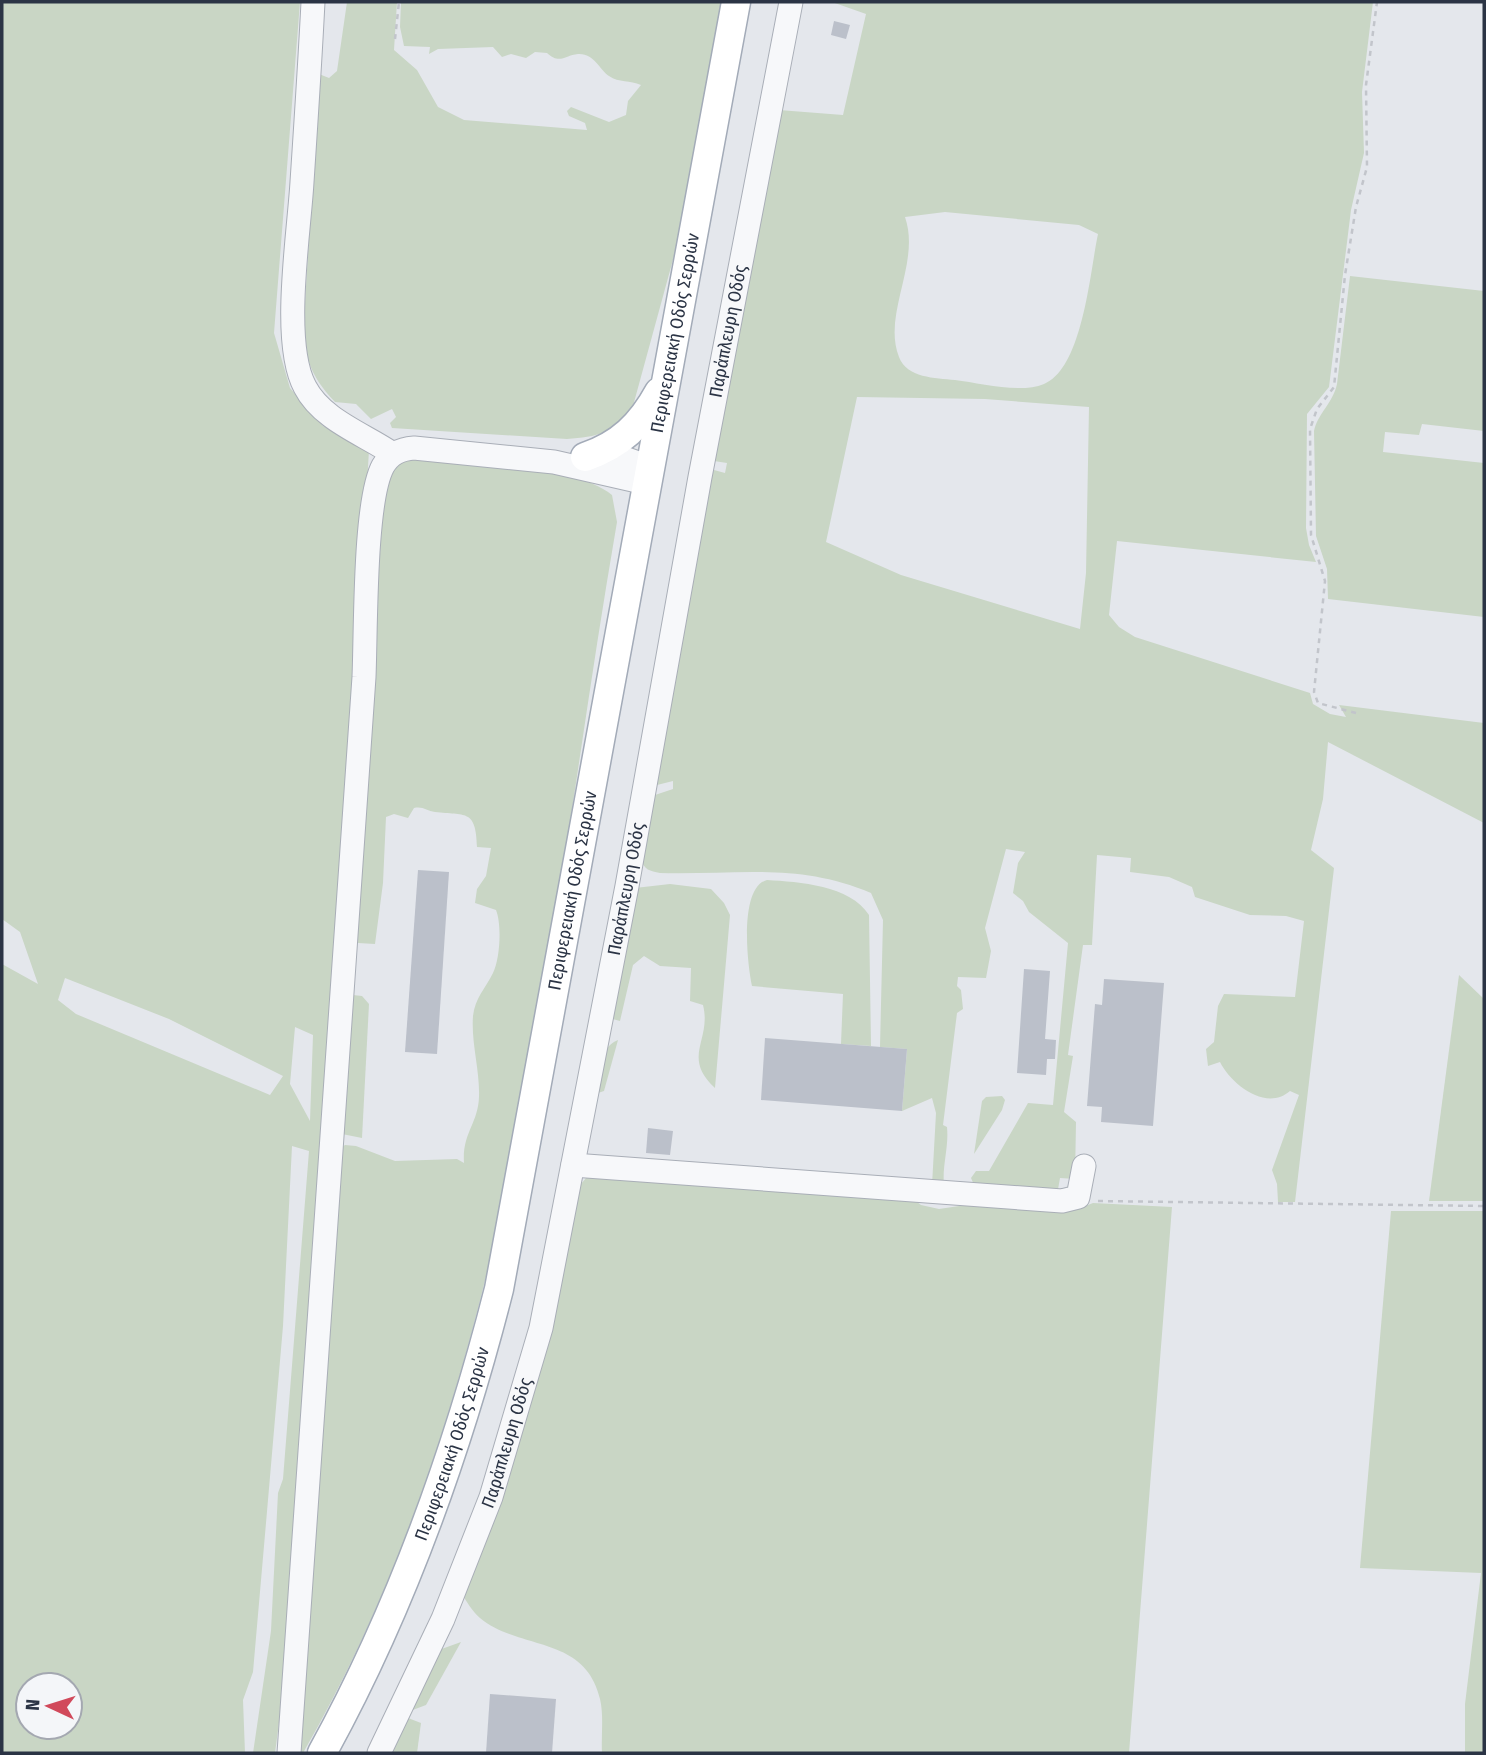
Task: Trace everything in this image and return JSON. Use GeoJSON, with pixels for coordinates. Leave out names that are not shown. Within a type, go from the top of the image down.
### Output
{"type":"FeatureCollection","features":[{"type":"Feature","properties":{"kind":"main road","name":"Περιφερειακή Οδός Σερρών"},"geometry":{"type":"LineString","coordinates":[[322,1753],[355,1691],[413,1560],[463,1420],[489,1330],[528,1138],[736,2]]}},
{"type":"Feature","properties":{"kind":"main road"},"geometry":{"type":"LineString","coordinates":[[585,457],[617,444],[630,432],[642,419],[666,377]]}},
{"type":"Feature","properties":{"kind":"street"},"geometry":{"type":"LineString","coordinates":[[313,2],[295,291],[294,340],[298,370],[306,389],[320,406],[335,419],[393,454]]}},
{"type":"Feature","properties":{"kind":"street","name":"Παράπλευρη Οδός"},"geometry":{"type":"LineString","coordinates":[[379,1753],[443,1619],[491,1497],[541,1328],[791,2]]}},
{"type":"Feature","properties":{"kind":"street"},"geometry":{"type":"LineString","coordinates":[[289,1753],[362,704],[372,522],[378,479],[383,465],[393,454],[414,448],[554,462],[648,475]]}},
{"type":"Feature","properties":{"kind":"street"},"geometry":{"type":"LineString","coordinates":[[554,462],[585,457],[627,458],[648,475]]}},
{"type":"Feature","properties":{"kind":"street"},"geometry":{"type":"LineString","coordinates":[[573,1165],[1073,1200],[1081,1192],[1084,1166]]}},
{"type":"Feature","properties":{"kind":"path"},"geometry":{"type":"LineString","coordinates":[[394,39],[399,2]]}},
{"type":"Feature","properties":{"kind":"path"},"geometry":{"type":"LineString","coordinates":[[1356,713],[1324,706],[1318,703],[1314,692],[1325,582],[1311,535],[1310,429],[1317,409],[1334,387],[1345,275],[1356,207],[1367,167],[1366,85],[1377,2]]}},
{"type":"Feature","properties":{"kind":"path"},"geometry":{"type":"LineString","coordinates":[[1073,1200],[1312,1206],[1484,1206]]}},
{"type":"Feature","properties":{"kind":"green space"},"geometry":{"type":"Polygon","coordinates":[[[2,2],[300,2],[274,333],[290,388],[323,426],[369,450],[328,1140],[284,1684],[275,1753],[253,1753],[271,1631],[278,1493],[283,1479],[309,1151],[292,1146],[283,1326],[253,1672],[243,1700],[245,1753],[2,1753],[2,964],[38,984],[20,932],[2,919],[2,2]],[[65,978],[58,1000],[76,1014],[270,1095],[283,1076],[169,1019],[65,978]],[[295,1027],[290,1084],[310,1121],[313,1035],[295,1027]]]}},
{"type":"Feature","properties":{"kind":"green space"},"geometry":{"type":"Polygon","coordinates":[[[347,2],[397,2],[394,50],[417,70],[438,107],[464,120],[587,130],[585,123],[569,116],[567,111],[571,107],[609,122],[626,115],[628,101],[641,85],[613,78],[584,54],[559,59],[547,53],[535,52],[526,58],[511,54],[502,57],[493,47],[438,49],[429,54],[430,47],[404,46],[400,27],[401,2],[723,2],[683,223],[633,406],[613,428],[596,435],[567,439],[392,428],[390,423],[396,417],[392,409],[371,419],[356,404],[335,402],[319,382],[307,354],[304,319],[319,74],[329,78],[337,71],[347,2]]]}},
{"type":"Feature","properties":{"kind":"green space"},"geometry":{"type":"Polygon","coordinates":[[[832,2],[1373,2],[1362,92],[1364,153],[1351,210],[1329,387],[1307,414],[1306,528],[1316,562],[1117,541],[1109,615],[1119,627],[1135,637],[1310,693],[1313,704],[1330,714],[1346,717],[1339,705],[1484,723],[1484,823],[1328,742],[1323,799],[1311,850],[1334,868],[1295,1202],[1278,1202],[1277,1184],[1272,1170],[1299,1095],[1290,1091],[1281,1097],[1270,1098],[1250,1093],[1232,1079],[1220,1062],[1208,1066],[1206,1049],[1214,1042],[1218,1006],[1224,994],[1295,997],[1304,921],[1286,916],[1250,915],[1195,897],[1192,887],[1169,877],[1130,872],[1131,858],[1097,855],[1092,945],[1083,945],[1068,1055],[1073,1056],[1064,1112],[1076,1122],[1075,1179],[1060,1178],[1057,1195],[975,1187],[971,1178],[976,1171],[989,1171],[1028,1103],[1053,1105],[1068,943],[1029,912],[1023,901],[1013,893],[1018,863],[1025,852],[1006,849],[985,928],[991,951],[986,978],[958,977],[957,986],[961,990],[963,1009],[957,1013],[943,1125],[947,1127],[944,1186],[932,1185],[936,1113],[932,1098],[902,1111],[907,1049],[880,1047],[883,920],[871,893],[818,877],[767,872],[660,873],[648,869],[642,863],[652,796],[673,789],[673,781],[653,786],[709,480],[714,470],[725,473],[727,463],[714,461],[779,110],[843,115],[866,14],[832,2]],[[945,212],[905,217],[909,234],[908,252],[895,323],[895,341],[903,364],[915,373],[931,377],[1012,388],[1044,384],[1057,374],[1068,359],[1076,339],[1088,294],[1098,234],[1079,225],[945,212]],[[857,397],[826,542],[901,575],[1080,629],[1086,573],[1089,407],[985,399],[857,397]]]}},
{"type":"Feature","properties":{"kind":"green space"},"geometry":{"type":"Polygon","coordinates":[[[1350,276],[1484,291],[1484,431],[1422,424],[1419,435],[1385,432],[1383,452],[1484,463],[1484,617],[1328,599],[1327,569],[1316,536],[1314,431],[1337,384],[1350,276]]]}},
{"type":"Feature","properties":{"kind":"green space"},"geometry":{"type":"Polygon","coordinates":[[[405,459],[513,466],[570,476],[594,484],[612,495],[617,522],[543,996],[514,1153],[478,1309],[433,1461],[375,1610],[303,1753],[295,1753],[338,1150],[345,1145],[356,1146],[395,1161],[457,1159],[464,1163],[465,1144],[479,1097],[473,1016],[478,999],[495,967],[499,942],[496,910],[475,903],[477,889],[486,876],[491,848],[477,847],[474,826],[467,816],[420,808],[414,808],[408,818],[394,814],[386,817],[383,883],[375,944],[358,943],[356,937],[385,475],[405,459]]]}},
{"type":"Feature","properties":{"kind":"green space"},"geometry":{"type":"Polygon","coordinates":[[[767,880],[808,884],[837,891],[850,897],[869,915],[871,1046],[841,1044],[843,994],[752,986],[747,944],[749,911],[752,896],[758,886],[767,880]]]}},
{"type":"Feature","properties":{"kind":"green space"},"geometry":{"type":"Polygon","coordinates":[[[670,884],[711,889],[724,903],[730,915],[715,1088],[700,1067],[705,1017],[703,1005],[690,1001],[691,968],[660,966],[644,956],[633,965],[620,1021],[609,1018],[635,888],[670,884]]]}},
{"type":"Feature","properties":{"kind":"green space"},"geometry":{"type":"Polygon","coordinates":[[[1459,975],[1484,999],[1484,1201],[1429,1201],[1459,975]]]}},
{"type":"Feature","properties":{"kind":"green space"},"geometry":{"type":"Polygon","coordinates":[[[353,995],[362,996],[369,1004],[362,1138],[342,1134],[353,995]]]}},
{"type":"Feature","properties":{"kind":"green space"},"geometry":{"type":"Polygon","coordinates":[[[618,1040],[604,1091],[598,1093],[603,1055],[611,1044],[618,1040]]]}},
{"type":"Feature","properties":{"kind":"green space"},"geometry":{"type":"Polygon","coordinates":[[[1002,1096],[1005,1100],[1002,1110],[974,1154],[982,1101],[986,1097],[1002,1096]]]}},
{"type":"Feature","properties":{"kind":"green space"},"geometry":{"type":"Polygon","coordinates":[[[591,1172],[913,1199],[921,1205],[939,1209],[966,1205],[1075,1210],[1093,1203],[1172,1207],[1129,1753],[602,1753],[600,1699],[592,1678],[581,1664],[566,1654],[496,1628],[477,1615],[461,1592],[576,1199],[581,1184],[591,1172]]]}},
{"type":"Feature","properties":{"kind":"green space"},"geometry":{"type":"Polygon","coordinates":[[[1391,1211],[1484,1211],[1484,1753],[1465,1753],[1465,1704],[1481,1573],[1360,1568],[1391,1211]]]}},
{"type":"Feature","properties":{"kind":"green space"},"geometry":{"type":"Polygon","coordinates":[[[461,1642],[426,1705],[410,1711],[436,1651],[461,1642]]]}},
{"type":"Feature","properties":{"kind":"green space"},"geometry":{"type":"Polygon","coordinates":[[[408,1718],[421,1723],[417,1753],[386,1753],[408,1718]]]}},
{"type":"Feature","properties":{"kind":"building"},"geometry":{"type":"Polygon","coordinates":[[[834,21],[850,25],[846,39],[831,35],[834,21]]]}},
{"type":"Feature","properties":{"kind":"building"},"geometry":{"type":"Polygon","coordinates":[[[418,870],[449,872],[437,1054],[405,1052],[418,870]]]}},
{"type":"Feature","properties":{"kind":"building"},"geometry":{"type":"Polygon","coordinates":[[[1024,969],[1050,971],[1045,1039],[1056,1040],[1055,1059],[1047,1059],[1046,1075],[1017,1073],[1024,969]]]}},
{"type":"Feature","properties":{"kind":"building"},"geometry":{"type":"Polygon","coordinates":[[[1104,979],[1164,983],[1153,1126],[1101,1122],[1102,1107],[1087,1106],[1095,1004],[1102,1005],[1104,979]]]}},
{"type":"Feature","properties":{"kind":"building"},"geometry":{"type":"Polygon","coordinates":[[[765,1038],[907,1049],[902,1111],[761,1100],[765,1038]]]}},
{"type":"Feature","properties":{"kind":"building"},"geometry":{"type":"Polygon","coordinates":[[[648,1128],[673,1131],[670,1155],[646,1153],[648,1128]]]}},
{"type":"Feature","properties":{"kind":"building"},"geometry":{"type":"Polygon","coordinates":[[[490,1694],[556,1699],[552,1753],[486,1753],[490,1694]]]}}]}
